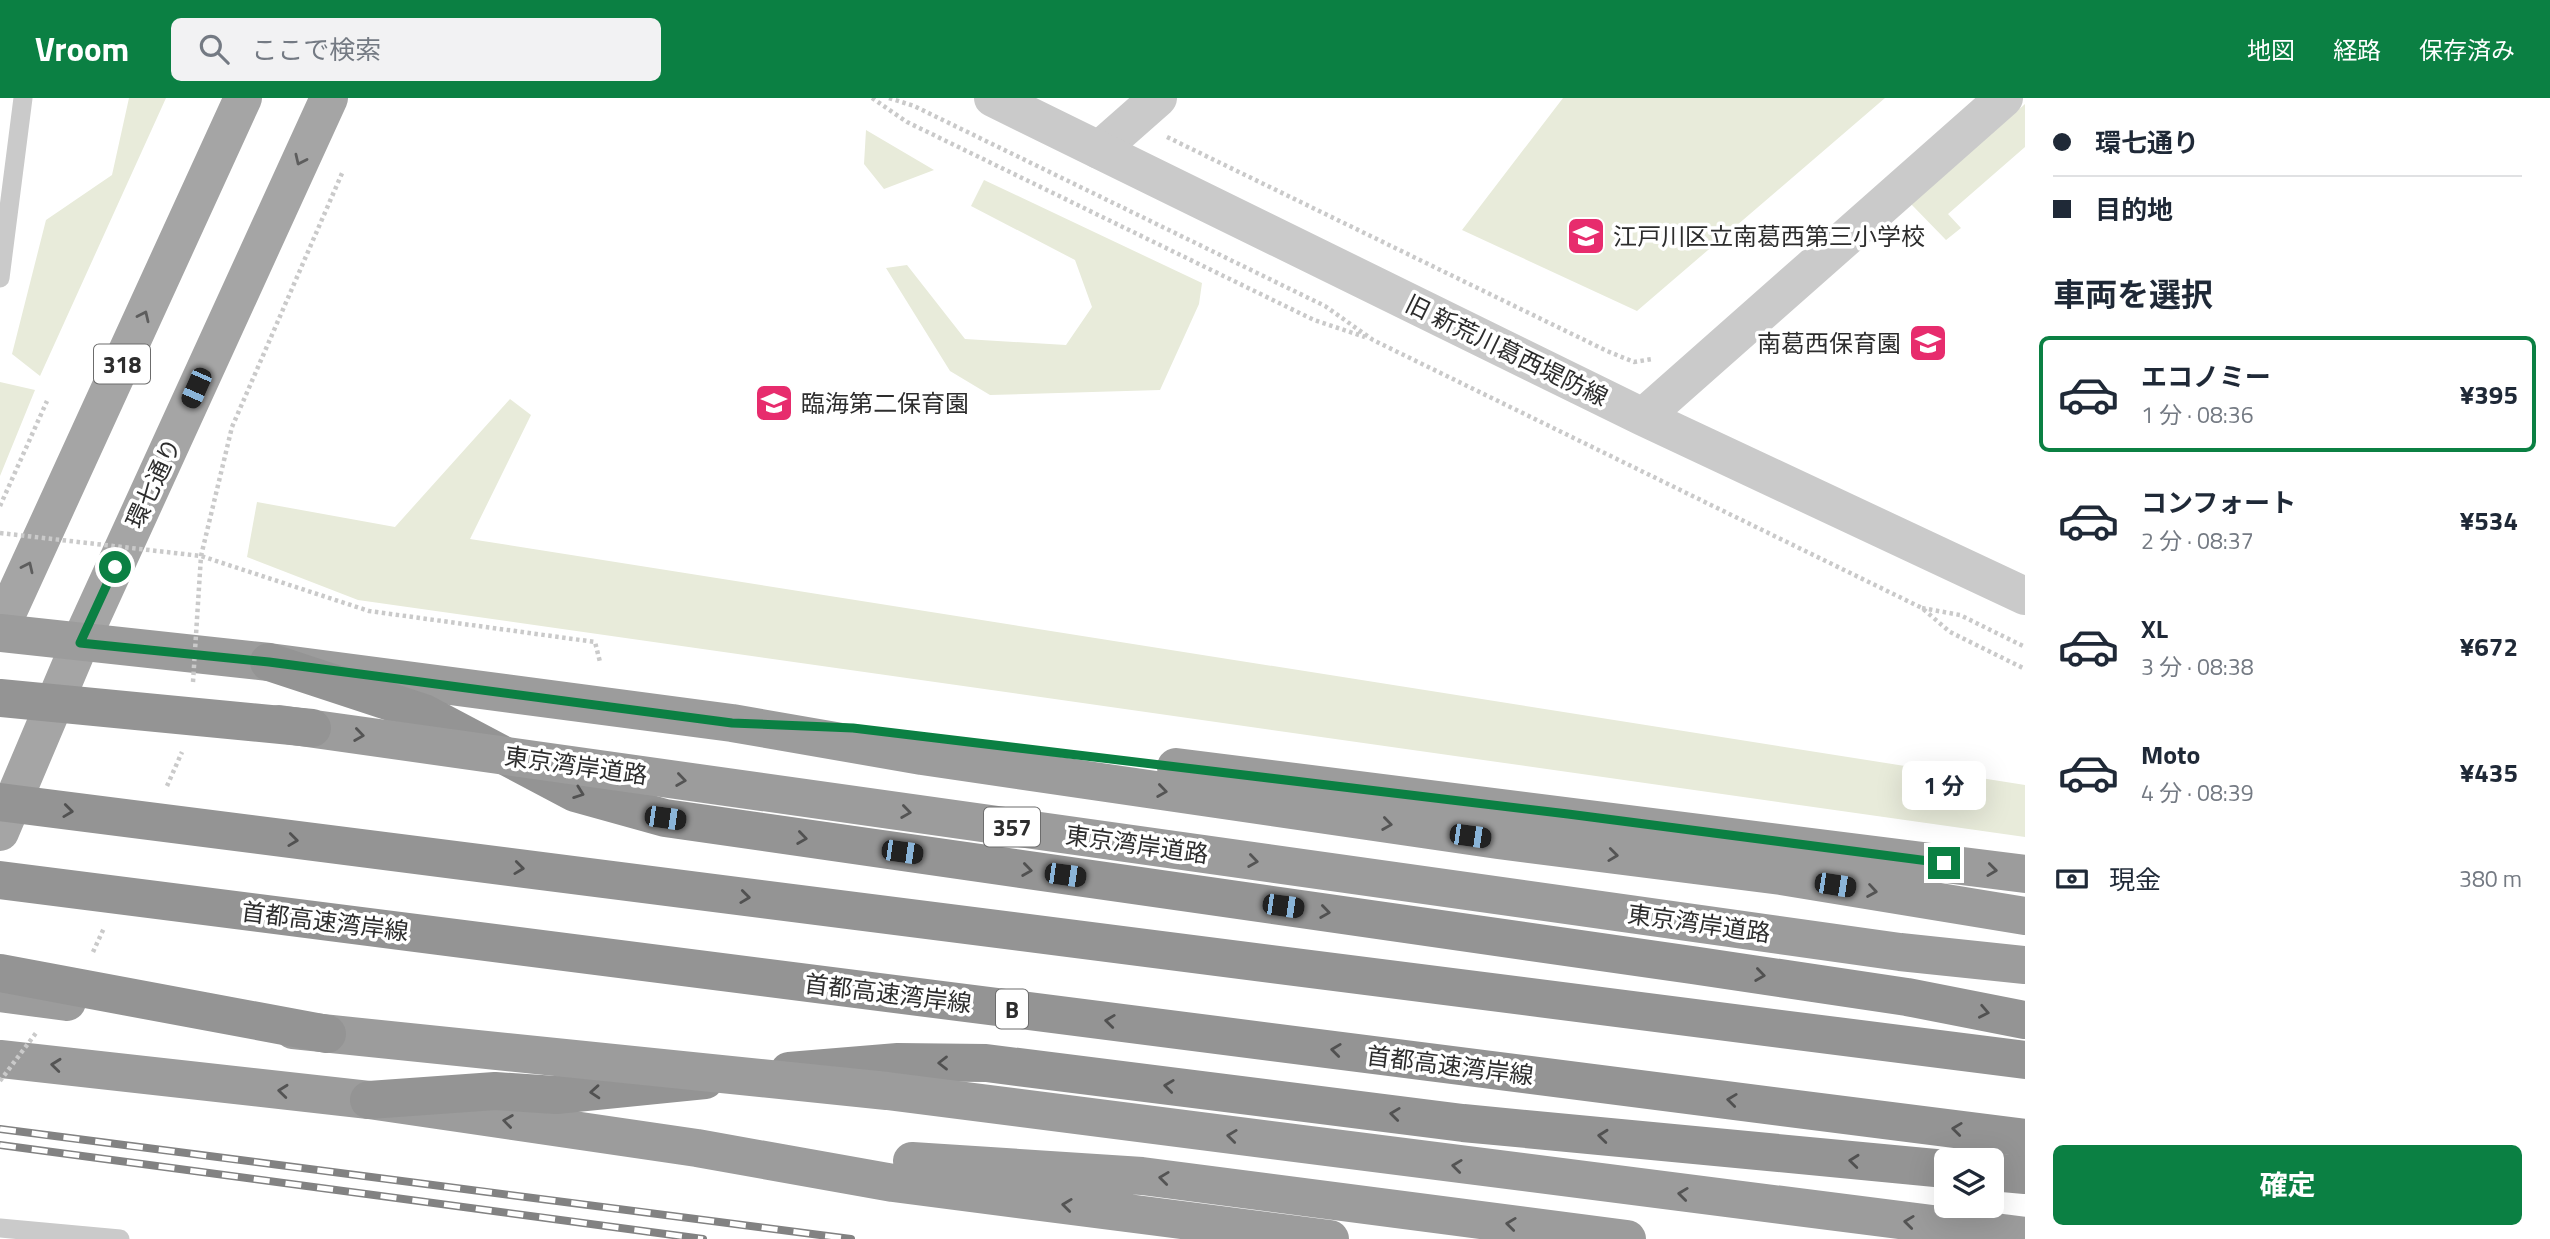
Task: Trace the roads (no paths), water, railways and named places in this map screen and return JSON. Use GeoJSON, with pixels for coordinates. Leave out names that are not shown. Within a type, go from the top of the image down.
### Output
{"type":"FeatureCollection","features":[{"type":"Feature","properties":{"kind":"highway"},"geometry":{"type":"LineString","coordinates":[[0,631],[80,643],[269,662],[732,723],[950,760],[1498,840],[1781,876],[2025,916]]}},
{"type":"Feature","properties":{"kind":"highway"},"geometry":{"type":"LineString","coordinates":[[269,662],[424,713],[575,793],[665,818],[1692,965],[1907,997],[2025,1020]]}},
{"type":"Feature","properties":{"kind":"highway","name":"東京湾岸道路"},"geometry":{"type":"LineString","coordinates":[[0,685],[1900,952],[2025,965]]}},
{"type":"Feature","properties":{"kind":"highway"},"geometry":{"type":"LineString","coordinates":[[0,698],[312,728]]}},
{"type":"Feature","properties":{"kind":"highway"},"geometry":{"type":"LineString","coordinates":[[732,723],[853,728],[1568,814],[2025,874]]}},
{"type":"Feature","properties":{"kind":"highway"},"geometry":{"type":"LineString","coordinates":[[0,802],[2025,1060]]}},
{"type":"Feature","properties":{"kind":"highway","name":"首都高速湾岸線"},"geometry":{"type":"LineString","coordinates":[[0,880],[2025,1138]]}},
{"type":"Feature","properties":{"kind":"highway"},"geometry":{"type":"LineString","coordinates":[[0,973],[327,1034]]}},
{"type":"Feature","properties":{"kind":"highway"},"geometry":{"type":"LineString","coordinates":[[0,993],[327,1034],[887,1091],[2025,1236]]}},
{"type":"Feature","properties":{"kind":"highway"},"geometry":{"type":"LineString","coordinates":[[0,1059],[369,1100],[697,1148],[893,1183],[1329,1239]]}},
{"type":"Feature","properties":{"kind":"highway"},"geometry":{"type":"LineString","coordinates":[[369,1100],[495,1091],[570,1094],[898,1062],[986,1063],[1463,1123],[1934,1168]]}},
{"type":"Feature","properties":{"kind":"highway"},"geometry":{"type":"LineString","coordinates":[[697,1148],[1142,1175],[1627,1239]]}},
{"type":"Feature","properties":{"kind":"highway"},"geometry":{"type":"LineString","coordinates":[[2004,1173],[2025,1175]]}},
{"type":"Feature","properties":{"kind":"main road","name":"318"},"geometry":{"type":"LineString","coordinates":[[0,631],[243,98]]}},
{"type":"Feature","properties":{"kind":"main road","name":"環七通り"},"geometry":{"type":"LineString","coordinates":[[0,832],[80,643],[329,98]]}},
{"type":"Feature","properties":{"kind":"street","name":"旧 新荒川葛西堤防線"},"geometry":{"type":"LineString","coordinates":[[993,98],[1643,416],[2025,596]]}},
{"type":"Feature","properties":{"kind":"street"},"geometry":{"type":"LineString","coordinates":[[1099,150],[1158,98]]}},
{"type":"Feature","properties":{"kind":"street"},"geometry":{"type":"LineString","coordinates":[[1643,416],[2004,98]]}},
{"type":"Feature","properties":{"kind":"lane"},"geometry":{"type":"LineString","coordinates":[[0,278],[23,98]]}},
{"type":"Feature","properties":{"kind":"lane"},"geometry":{"type":"LineString","coordinates":[[0,1228],[120,1239]]}},
{"type":"Feature","properties":{"kind":"railway"},"geometry":{"type":"LineString","coordinates":[[0,1129],[851,1239]]}},
{"type":"Feature","properties":{"kind":"railway"},"geometry":{"type":"LineString","coordinates":[[0,1145],[703,1239]]}},
{"type":"Feature","properties":{"kind":"place","name":"江戸川区立南葛西第三小学校"},"geometry":{"type":"Point","coordinates":[1586,236]}},
{"type":"Feature","properties":{"kind":"place","name":"南葛西保育園"},"geometry":{"type":"Point","coordinates":[1928,343]}},
{"type":"Feature","properties":{"kind":"place","name":"臨海第二保育園"},"geometry":{"type":"Point","coordinates":[774,403]}}]}
